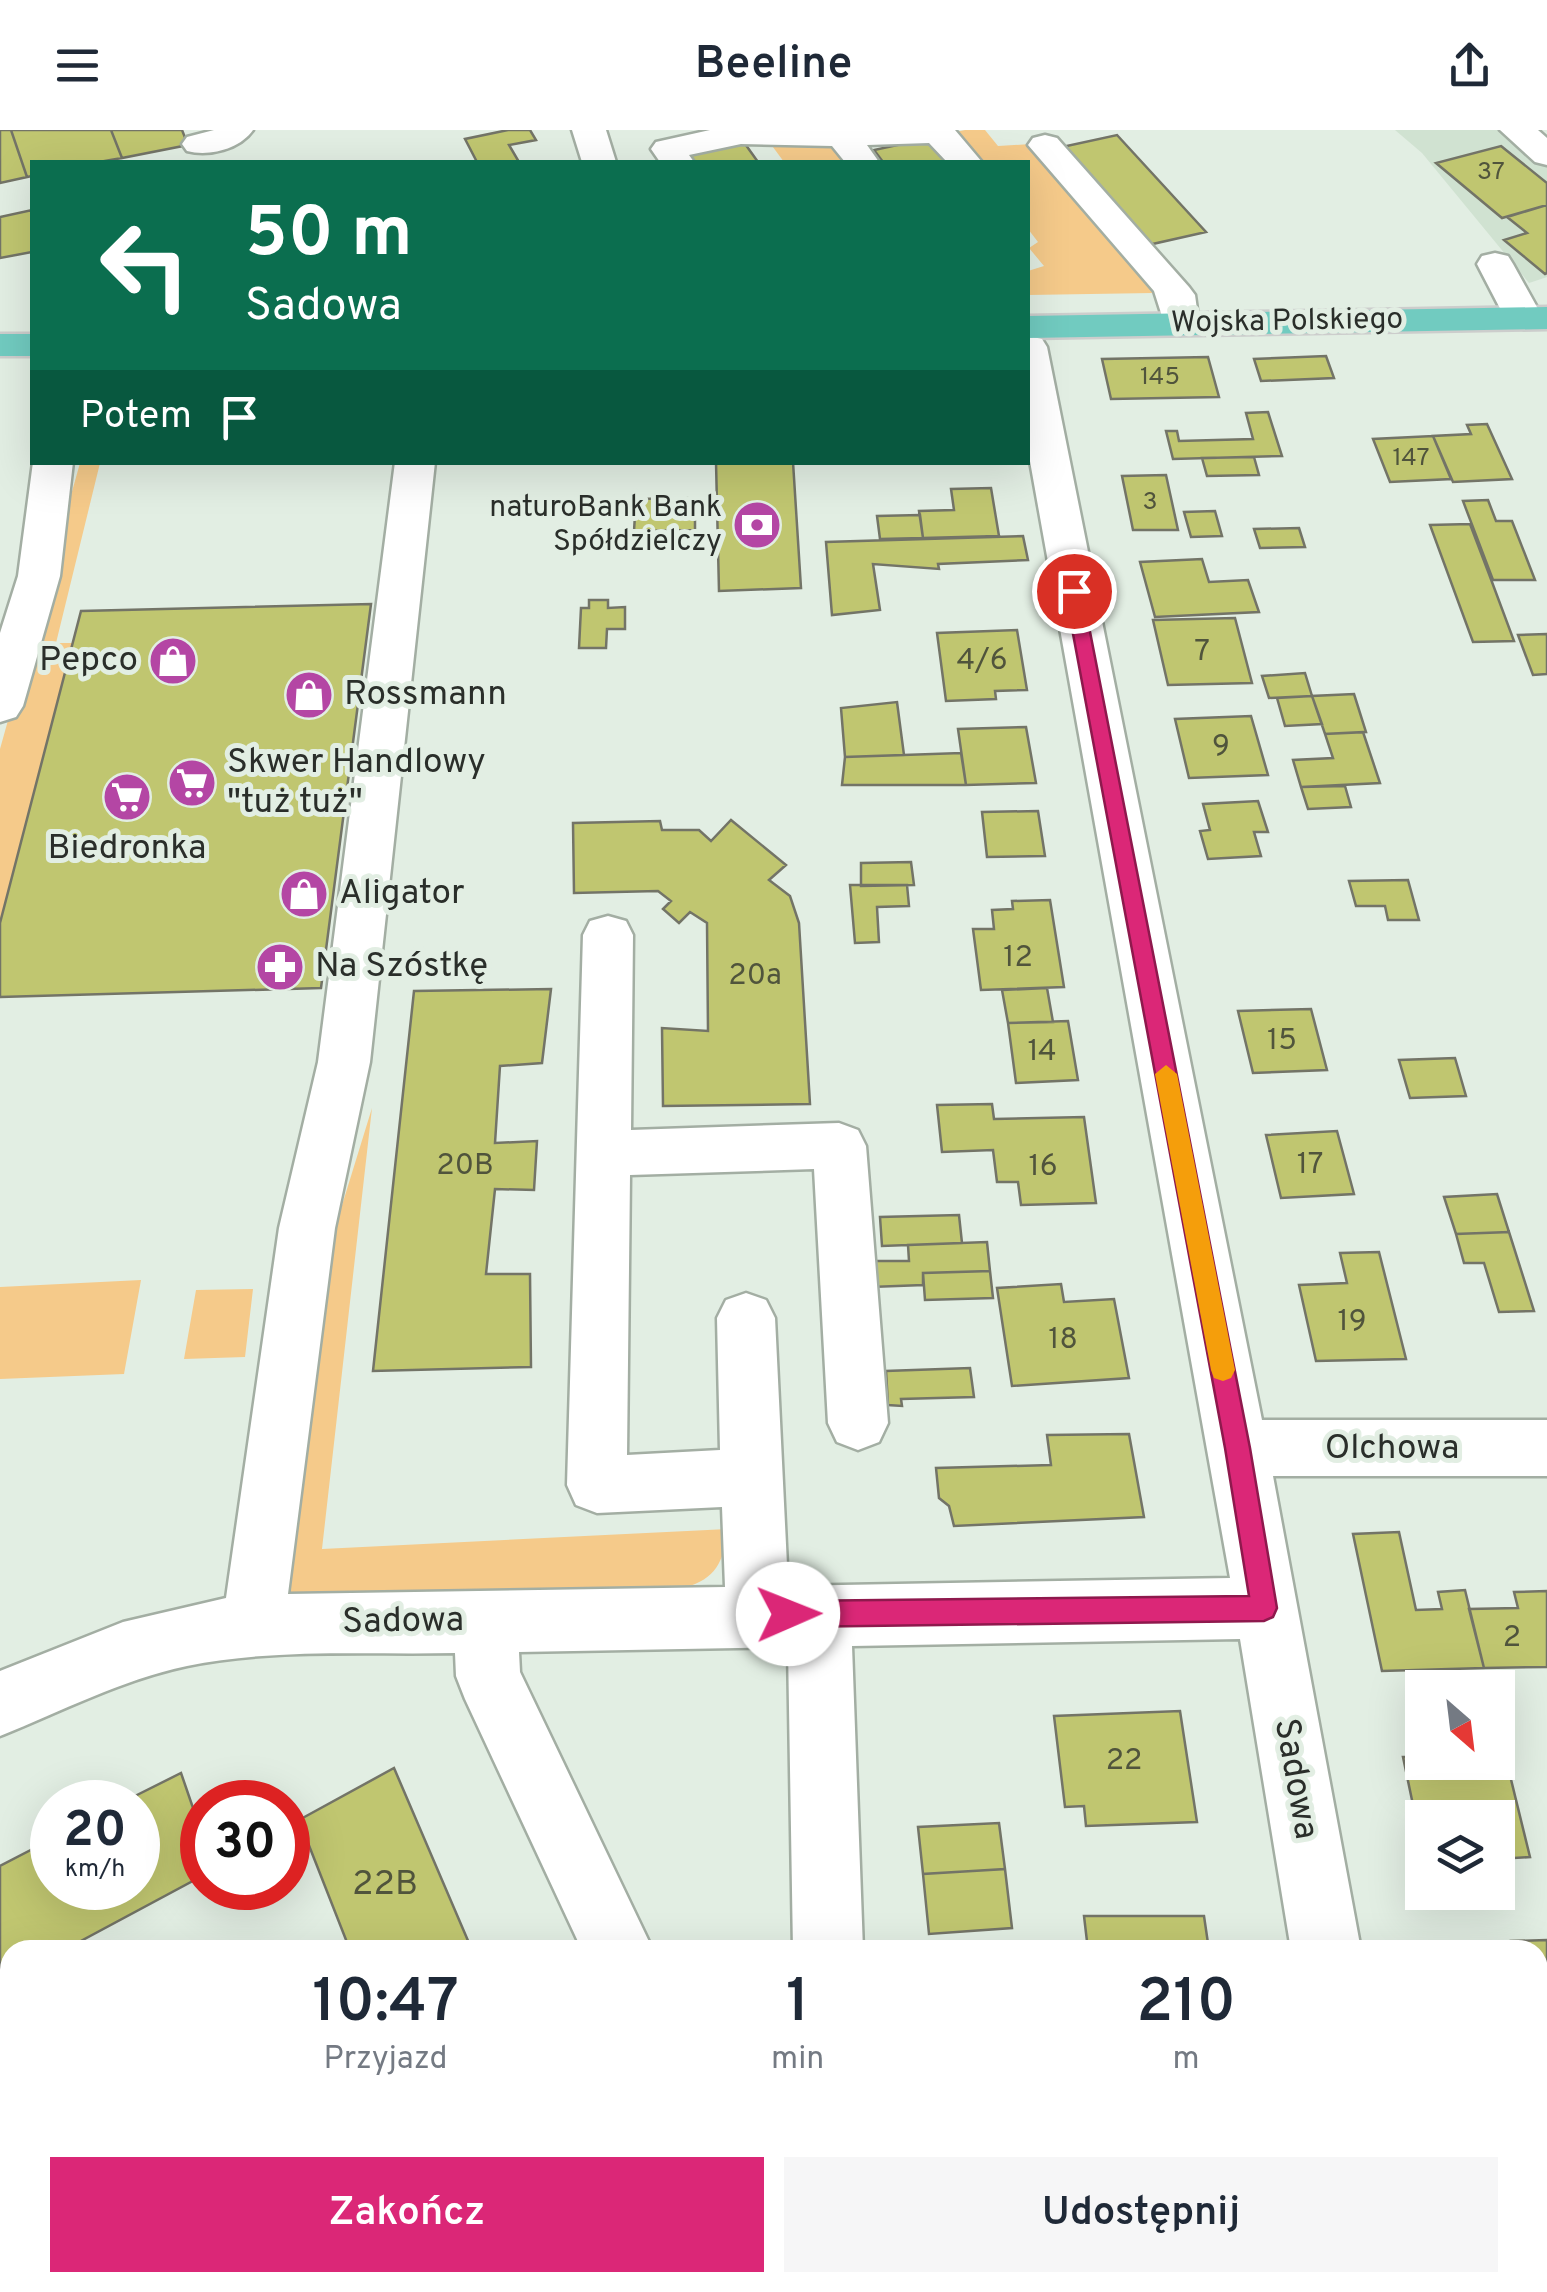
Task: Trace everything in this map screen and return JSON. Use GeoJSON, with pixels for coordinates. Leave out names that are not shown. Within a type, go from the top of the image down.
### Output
{"type":"FeatureCollection","features":[{"type":"Feature","properties":{"kind":"main road","name":"Wojska Polskiego"},"geometry":{"type":"LineString","coordinates":[[1030,328],[1536,318]]}},
{"type":"Feature","properties":{"kind":"main road"},"geometry":{"type":"LineString","coordinates":[[0,345],[30,344]]}},
{"type":"Feature","properties":{"kind":"street"},"geometry":{"type":"LineString","coordinates":[[199,146],[228,137],[236,130]]}},
{"type":"Feature","properties":{"kind":"street"},"geometry":{"type":"LineString","coordinates":[[589,130],[597,160]]}},
{"type":"Feature","properties":{"kind":"street"},"geometry":{"type":"LineString","coordinates":[[1517,130],[1547,154]]}},
{"type":"Feature","properties":{"kind":"street"},"geometry":{"type":"LineString","coordinates":[[676,160],[668,149],[852,149],[935,133],[946,139],[963,160]]}},
{"type":"Feature","properties":{"kind":"street"},"geometry":{"type":"LineString","coordinates":[[1046,145],[1167,283],[1176,296],[1180,324]]}},
{"type":"Feature","properties":{"kind":"street"},"geometry":{"type":"LineString","coordinates":[[1495,264],[1536,318]]}},
{"type":"Feature","properties":{"kind":"street","name":"Sadowa"},"geometry":{"type":"LineString","coordinates":[[1030,358],[1238,1448],[1324,1940]]}},
{"type":"Feature","properties":{"kind":"street"},"geometry":{"type":"LineString","coordinates":[[0,706],[39,576],[52,465]]}},
{"type":"Feature","properties":{"kind":"street"},"geometry":{"type":"LineString","coordinates":[[253,1626],[307,1228],[344,1062],[414,465]]}},
{"type":"Feature","properties":{"kind":"street"},"geometry":{"type":"LineString","coordinates":[[608,935],[597,1485],[751,1477]]}},
{"type":"Feature","properties":{"kind":"street"},"geometry":{"type":"LineString","coordinates":[[604,1153],[839,1146],[858,1423]]}},
{"type":"Feature","properties":{"kind":"street"},"geometry":{"type":"LineString","coordinates":[[746,1318],[751,1477],[788,1614],[827,1940]]}},
{"type":"Feature","properties":{"kind":"street","name":"Olchowa"},"geometry":{"type":"LineString","coordinates":[[1238,1448],[1547,1448]]}},
{"type":"Feature","properties":{"kind":"street","name":"Sadowa"},"geometry":{"type":"LineString","coordinates":[[0,1704],[148,1642],[202,1630],[253,1626],[1264,1608]]}},
{"type":"Feature","properties":{"kind":"street"},"geometry":{"type":"LineString","coordinates":[[486,1620],[488,1676],[613,1940]]}},
{"type":"Feature","properties":{"kind":"shaded area"},"geometry":{"type":"Polygon","coordinates":[[[985,130],[998,146],[1031,144],[1153,293],[1030,295],[1030,270],[1044,266],[1030,249],[1038,242],[1030,232],[1030,160],[973,160],[951,133],[985,130]]]}},
{"type":"Feature","properties":{"kind":"shaded area"},"geometry":{"type":"Polygon","coordinates":[[[1395,130],[1538,130],[1547,138],[1547,277],[1529,283],[1422,153],[1395,130]]]}},
{"type":"Feature","properties":{"kind":"shaded area"},"geometry":{"type":"Polygon","coordinates":[[[823,141],[840,150],[848,160],[783,160],[770,143],[823,141]]]}},
{"type":"Feature","properties":{"kind":"shaded area"},"geometry":{"type":"Polygon","coordinates":[[[79,465],[100,465],[56,643],[73,643],[0,923],[0,749],[79,465]]]}},
{"type":"Feature","properties":{"kind":"shaded area"},"geometry":{"type":"Polygon","coordinates":[[[372,1108],[322,1549],[728,1529],[722,1557],[708,1577],[690,1586],[286,1594],[335,1228],[372,1108]]]}},
{"type":"Feature","properties":{"kind":"shaded area"},"geometry":{"type":"Polygon","coordinates":[[[141,1280],[124,1374],[0,1379],[0,1287],[141,1280]]]}},
{"type":"Feature","properties":{"kind":"shaded area"},"geometry":{"type":"Polygon","coordinates":[[[253,1289],[245,1357],[184,1359],[196,1290],[253,1289]]]}},
{"type":"Feature","properties":{"kind":"building"},"geometry":{"type":"Polygon","coordinates":[[[0,130],[11,130],[27,177],[0,183],[0,130]]]}},
{"type":"Feature","properties":{"kind":"building"},"geometry":{"type":"Polygon","coordinates":[[[11,130],[111,130],[122,158],[30,160],[27,177],[11,130]]]}},
{"type":"Feature","properties":{"kind":"building"},"geometry":{"type":"Polygon","coordinates":[[[111,130],[182,130],[188,145],[122,158],[111,130]]]}},
{"type":"Feature","properties":{"kind":"building"},"geometry":{"type":"Polygon","coordinates":[[[508,130],[530,130],[536,140],[509,145],[518,160],[476,160],[465,139],[508,130]]]}},
{"type":"Feature","properties":{"kind":"building"},"geometry":{"type":"Polygon","coordinates":[[[1117,135],[1206,232],[1148,245],[1062,147],[1117,135]]]}},
{"type":"Feature","properties":{"kind":"building"},"geometry":{"type":"Polygon","coordinates":[[[930,138],[948,160],[882,160],[874,150],[930,138]]]}},
{"type":"Feature","properties":{"kind":"building"},"geometry":{"type":"Polygon","coordinates":[[[743,141],[757,160],[690,160],[685,153],[743,141]]]}},
{"type":"Feature","properties":{"kind":"building"},"geometry":{"type":"Polygon","coordinates":[[[1501,146],[1547,183],[1547,205],[1502,218],[1436,163],[1501,146]]]}},
{"type":"Feature","properties":{"kind":"building"},"geometry":{"type":"Polygon","coordinates":[[[1547,205],[1545,274],[1504,240],[1527,233],[1507,217],[1547,205]]]}},
{"type":"Feature","properties":{"kind":"building"},"geometry":{"type":"Polygon","coordinates":[[[30,210],[30,252],[0,258],[0,217],[30,210]]]}},
{"type":"Feature","properties":{"kind":"building"},"geometry":{"type":"Polygon","coordinates":[[[1326,356],[1334,378],[1261,381],[1254,359],[1326,356]]]}},
{"type":"Feature","properties":{"kind":"building"},"geometry":{"type":"Polygon","coordinates":[[[1208,357],[1219,397],[1111,399],[1102,359],[1208,357]]]}},
{"type":"Feature","properties":{"kind":"building"},"geometry":{"type":"Polygon","coordinates":[[[1268,412],[1282,456],[1173,459],[1166,431],[1177,431],[1179,441],[1253,439],[1246,413],[1268,412]]]}},
{"type":"Feature","properties":{"kind":"building"},"geometry":{"type":"Polygon","coordinates":[[[1487,424],[1512,479],[1453,482],[1433,436],[1471,434],[1467,425],[1487,424]]]}},
{"type":"Feature","properties":{"kind":"building"},"geometry":{"type":"Polygon","coordinates":[[[1433,436],[1451,479],[1390,482],[1373,439],[1433,436]]]}},
{"type":"Feature","properties":{"kind":"building"},"geometry":{"type":"Polygon","coordinates":[[[1254,457],[1259,475],[1207,476],[1202,458],[1254,457]]]}},
{"type":"Feature","properties":{"kind":"building","name":"naturoBank Bank Spółdzielczy"},"geometry":{"type":"Polygon","coordinates":[[[716,465],[793,465],[801,588],[719,591],[716,465]]]}},
{"type":"Feature","properties":{"kind":"building"},"geometry":{"type":"Polygon","coordinates":[[[1166,475],[1178,530],[1133,530],[1122,476],[1166,475]]]}},
{"type":"Feature","properties":{"kind":"building"},"geometry":{"type":"Polygon","coordinates":[[[991,488],[999,536],[923,538],[919,511],[954,510],[951,489],[991,488]]]}},
{"type":"Feature","properties":{"kind":"building"},"geometry":{"type":"Polygon","coordinates":[[[695,498],[695,530],[634,531],[636,499],[695,498]]]}},
{"type":"Feature","properties":{"kind":"building"},"geometry":{"type":"Polygon","coordinates":[[[1488,500],[1496,521],[1512,521],[1535,580],[1493,580],[1463,501],[1488,500]]]}},
{"type":"Feature","properties":{"kind":"building"},"geometry":{"type":"Polygon","coordinates":[[[1215,511],[1222,536],[1191,537],[1184,512],[1215,511]]]}},
{"type":"Feature","properties":{"kind":"building"},"geometry":{"type":"Polygon","coordinates":[[[920,515],[923,538],[880,539],[877,516],[920,515]]]}},
{"type":"Feature","properties":{"kind":"building"},"geometry":{"type":"Polygon","coordinates":[[[1470,524],[1514,641],[1473,642],[1430,525],[1470,524]]]}},
{"type":"Feature","properties":{"kind":"building"},"geometry":{"type":"Polygon","coordinates":[[[1299,528],[1305,547],[1260,548],[1254,529],[1299,528]]]}},
{"type":"Feature","properties":{"kind":"building"},"geometry":{"type":"Polygon","coordinates":[[[1023,536],[1028,560],[938,564],[939,569],[873,564],[880,610],[832,615],[826,542],[1023,536]]]}},
{"type":"Feature","properties":{"kind":"building"},"geometry":{"type":"Polygon","coordinates":[[[1202,559],[1209,582],[1248,580],[1259,612],[1155,617],[1140,562],[1202,559]]]}},
{"type":"Feature","properties":{"kind":"building"},"geometry":{"type":"Polygon","coordinates":[[[589,600],[608,600],[608,608],[625,607],[625,629],[607,629],[606,648],[579,648],[581,608],[589,608],[589,600]]]}},
{"type":"Feature","properties":{"kind":"building","name":"Skwer Handlowy \"tuż tuż\""},"geometry":{"type":"Polygon","coordinates":[[[371,604],[321,988],[0,997],[0,923],[81,611],[371,604]]]}},
{"type":"Feature","properties":{"kind":"building"},"geometry":{"type":"Polygon","coordinates":[[[1235,618],[1252,683],[1168,685],[1153,620],[1235,618]]]}},
{"type":"Feature","properties":{"kind":"building"},"geometry":{"type":"Polygon","coordinates":[[[1017,630],[1027,690],[995,691],[996,699],[946,701],[937,633],[1017,630]]]}},
{"type":"Feature","properties":{"kind":"building"},"geometry":{"type":"Polygon","coordinates":[[[1547,634],[1547,674],[1533,675],[1518,635],[1547,634]]]}},
{"type":"Feature","properties":{"kind":"building"},"geometry":{"type":"Polygon","coordinates":[[[1305,673],[1312,696],[1269,698],[1262,676],[1305,673]]]}},
{"type":"Feature","properties":{"kind":"building"},"geometry":{"type":"Polygon","coordinates":[[[1354,694],[1366,732],[1325,734],[1312,696],[1354,694]]]}},
{"type":"Feature","properties":{"kind":"building"},"geometry":{"type":"Polygon","coordinates":[[[1312,696],[1322,724],[1285,726],[1277,698],[1312,696]]]}},
{"type":"Feature","properties":{"kind":"building"},"geometry":{"type":"Polygon","coordinates":[[[897,702],[904,755],[845,757],[841,708],[897,702]]]}},
{"type":"Feature","properties":{"kind":"building"},"geometry":{"type":"Polygon","coordinates":[[[1251,716],[1268,775],[1189,778],[1175,719],[1251,716]]]}},
{"type":"Feature","properties":{"kind":"building"},"geometry":{"type":"Polygon","coordinates":[[[1026,727],[1036,783],[966,785],[958,729],[1026,727]]]}},
{"type":"Feature","properties":{"kind":"building"},"geometry":{"type":"Polygon","coordinates":[[[1363,732],[1380,783],[1301,787],[1293,760],[1333,758],[1325,734],[1363,732]]]}},
{"type":"Feature","properties":{"kind":"building"},"geometry":{"type":"Polygon","coordinates":[[[961,753],[966,785],[842,785],[845,757],[961,753]]]}},
{"type":"Feature","properties":{"kind":"building"},"geometry":{"type":"Polygon","coordinates":[[[1345,786],[1351,807],[1308,809],[1301,787],[1345,786]]]}},
{"type":"Feature","properties":{"kind":"building"},"geometry":{"type":"Polygon","coordinates":[[[1258,801],[1268,832],[1254,832],[1261,856],[1208,859],[1200,831],[1210,830],[1203,804],[1258,801]]]}},
{"type":"Feature","properties":{"kind":"building"},"geometry":{"type":"Polygon","coordinates":[[[1038,811],[1045,856],[987,857],[982,812],[1038,811]]]}},
{"type":"Feature","properties":{"kind":"building"},"geometry":{"type":"Polygon","coordinates":[[[731,820],[786,865],[769,880],[790,896],[799,923],[810,1104],[663,1106],[662,1028],[708,1031],[707,923],[690,912],[679,923],[663,909],[671,901],[658,891],[574,893],[573,823],[660,821],[662,830],[699,830],[711,841],[731,820]]]}},
{"type":"Feature","properties":{"kind":"building"},"geometry":{"type":"Polygon","coordinates":[[[911,862],[914,885],[861,886],[861,863],[911,862]]]}},
{"type":"Feature","properties":{"kind":"building"},"geometry":{"type":"Polygon","coordinates":[[[1408,880],[1419,920],[1388,920],[1385,906],[1356,906],[1349,881],[1408,880]]]}},
{"type":"Feature","properties":{"kind":"building"},"geometry":{"type":"Polygon","coordinates":[[[850,885],[907,885],[909,906],[877,907],[879,942],[855,943],[850,885]]]}},
{"type":"Feature","properties":{"kind":"building"},"geometry":{"type":"Polygon","coordinates":[[[1050,900],[1064,987],[981,990],[973,929],[994,929],[992,910],[1013,909],[1012,901],[1050,900]]]}},
{"type":"Feature","properties":{"kind":"building"},"geometry":{"type":"Polygon","coordinates":[[[1047,988],[1053,1022],[1008,1023],[1002,990],[1047,988]]]}},
{"type":"Feature","properties":{"kind":"building"},"geometry":{"type":"Polygon","coordinates":[[[551,989],[542,1063],[500,1066],[495,1143],[537,1141],[534,1190],[495,1189],[486,1274],[530,1274],[531,1367],[373,1371],[414,991],[551,989]]]}},
{"type":"Feature","properties":{"kind":"building"},"geometry":{"type":"Polygon","coordinates":[[[1311,1009],[1327,1070],[1253,1073],[1238,1011],[1311,1009]]]}},
{"type":"Feature","properties":{"kind":"building"},"geometry":{"type":"Polygon","coordinates":[[[1068,1021],[1078,1080],[1016,1083],[1008,1023],[1068,1021]]]}},
{"type":"Feature","properties":{"kind":"building"},"geometry":{"type":"Polygon","coordinates":[[[1455,1058],[1466,1096],[1410,1098],[1399,1060],[1455,1058]]]}},
{"type":"Feature","properties":{"kind":"building"},"geometry":{"type":"Polygon","coordinates":[[[992,1104],[994,1119],[1084,1117],[1096,1203],[1021,1205],[1018,1182],[997,1182],[993,1150],[942,1152],[937,1105],[992,1104]]]}},
{"type":"Feature","properties":{"kind":"building"},"geometry":{"type":"Polygon","coordinates":[[[1337,1131],[1354,1194],[1281,1198],[1266,1135],[1337,1131]]]}},
{"type":"Feature","properties":{"kind":"building"},"geometry":{"type":"Polygon","coordinates":[[[1497,1194],[1509,1232],[1456,1234],[1444,1197],[1497,1194]]]}},
{"type":"Feature","properties":{"kind":"building"},"geometry":{"type":"Polygon","coordinates":[[[959,1215],[962,1243],[882,1246],[880,1217],[959,1215]]]}},
{"type":"Feature","properties":{"kind":"building"},"geometry":{"type":"Polygon","coordinates":[[[1509,1232],[1534,1311],[1499,1312],[1484,1263],[1464,1263],[1456,1234],[1509,1232]]]}},
{"type":"Feature","properties":{"kind":"building"},"geometry":{"type":"Polygon","coordinates":[[[987,1242],[990,1271],[923,1273],[923,1285],[871,1287],[869,1261],[909,1261],[908,1245],[987,1242]]]}},
{"type":"Feature","properties":{"kind":"building"},"geometry":{"type":"Polygon","coordinates":[[[1379,1252],[1406,1359],[1316,1361],[1299,1285],[1347,1283],[1340,1253],[1379,1252]]]}},
{"type":"Feature","properties":{"kind":"building"},"geometry":{"type":"Polygon","coordinates":[[[990,1271],[993,1298],[925,1300],[923,1273],[990,1271]]]}},
{"type":"Feature","properties":{"kind":"building"},"geometry":{"type":"Polygon","coordinates":[[[1061,1284],[1064,1302],[1114,1299],[1129,1378],[1012,1386],[997,1288],[1061,1284]]]}},
{"type":"Feature","properties":{"kind":"building"},"geometry":{"type":"Polygon","coordinates":[[[970,1368],[974,1397],[901,1399],[902,1406],[888,1405],[886,1371],[970,1368]]]}},
{"type":"Feature","properties":{"kind":"building"},"geometry":{"type":"Polygon","coordinates":[[[1129,1434],[1144,1517],[954,1526],[949,1506],[939,1498],[936,1468],[1051,1465],[1047,1435],[1129,1434]]]}},
{"type":"Feature","properties":{"kind":"building"},"geometry":{"type":"Polygon","coordinates":[[[1399,1532],[1416,1610],[1442,1609],[1438,1592],[1465,1590],[1484,1668],[1382,1671],[1353,1534],[1399,1532]]]}},
{"type":"Feature","properties":{"kind":"building"},"geometry":{"type":"Polygon","coordinates":[[[1547,1591],[1547,1667],[1484,1668],[1469,1609],[1518,1608],[1514,1592],[1547,1591]]]}},
{"type":"Feature","properties":{"kind":"building"},"geometry":{"type":"Polygon","coordinates":[[[1180,1711],[1197,1822],[1086,1826],[1084,1806],[1065,1807],[1054,1716],[1180,1711]]]}},
{"type":"Feature","properties":{"kind":"building"},"geometry":{"type":"Polygon","coordinates":[[[394,1768],[468,1940],[346,1940],[310,1848],[310,1814],[394,1768]]]}},
{"type":"Feature","properties":{"kind":"building"},"geometry":{"type":"Polygon","coordinates":[[[181,1773],[183,1780],[180,1780],[180,1888],[160,1899],[160,1784],[181,1773]]]}},
{"type":"Feature","properties":{"kind":"building"},"geometry":{"type":"Polygon","coordinates":[[[1408,1780],[1511,1780],[1530,1857],[1515,1858],[1515,1800],[1412,1800],[1408,1780]]]}},
{"type":"Feature","properties":{"kind":"building"},"geometry":{"type":"Polygon","coordinates":[[[999,1823],[1005,1869],[923,1874],[918,1827],[999,1823]]]}},
{"type":"Feature","properties":{"kind":"building"},"geometry":{"type":"Polygon","coordinates":[[[30,1850],[30,1910],[139,1910],[83,1940],[0,1940],[0,1866],[30,1850]]]}},
{"type":"Feature","properties":{"kind":"building"},"geometry":{"type":"Polygon","coordinates":[[[1005,1869],[1012,1928],[929,1934],[923,1874],[1005,1869]]]}},
{"type":"Feature","properties":{"kind":"building"},"geometry":{"type":"Polygon","coordinates":[[[1084,1916],[1204,1916],[1208,1940],[1087,1940],[1084,1916]]]}},
{"type":"Feature","properties":{"kind":"slow traffic"},"geometry":{"type":"LineString","coordinates":[[1166,1074],[1223,1370]]}},
{"type":"Feature","properties":{"kind":"place","name":"naturoBank Bank Spółdzielczy"},"geometry":{"type":"Point","coordinates":[757,525]}},
{"type":"Feature","properties":{"kind":"place","name":"Pepco"},"geometry":{"type":"Point","coordinates":[173,661]}},
{"type":"Feature","properties":{"kind":"place","name":"Rossmann"},"geometry":{"type":"Point","coordinates":[309,695]}},
{"type":"Feature","properties":{"kind":"place","name":"Skwer Handlowy \"tuż tuż\""},"geometry":{"type":"Point","coordinates":[192,783]}},
{"type":"Feature","properties":{"kind":"place","name":"Biedronka"},"geometry":{"type":"Point","coordinates":[127,797]}},
{"type":"Feature","properties":{"kind":"place","name":"Aligator"},"geometry":{"type":"Point","coordinates":[304,894]}},
{"type":"Feature","properties":{"kind":"place","name":"Na Szóstkę"},"geometry":{"type":"Point","coordinates":[280,967]}},
{"type":"Feature","properties":{"kind":"route"},"geometry":{"type":"LineString","coordinates":[[788,1614],[1264,1608],[1238,1448],[1074,591]]}}]}
